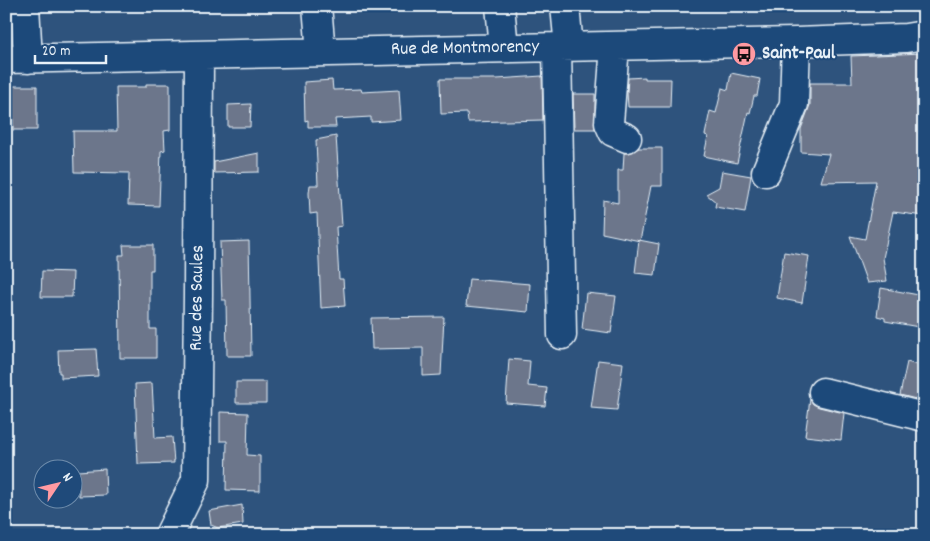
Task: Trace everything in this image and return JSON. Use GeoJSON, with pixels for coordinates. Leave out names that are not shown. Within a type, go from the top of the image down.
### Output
{"type":"FeatureCollection","features":[{"type":"Feature","properties":{"kind":"street"},"geometry":{"type":"LineString","coordinates":[[17,59],[26,6]]}},
{"type":"Feature","properties":{"kind":"street"},"geometry":{"type":"LineString","coordinates":[[317,6],[320,52]]}},
{"type":"Feature","properties":{"kind":"street"},"geometry":{"type":"LineString","coordinates":[[500,6],[504,48]]}},
{"type":"Feature","properties":{"kind":"street"},"geometry":{"type":"LineString","coordinates":[[562,336],[563,47],[565,6]]}},
{"type":"Feature","properties":{"kind":"street","name":"Rue de Montmorency"},"geometry":{"type":"LineString","coordinates":[[17,59],[796,42],[906,38],[924,34]]}},
{"type":"Feature","properties":{"kind":"street"},"geometry":{"type":"LineString","coordinates":[[766,172],[794,104],[796,42]]}},
{"type":"Feature","properties":{"kind":"street"},"geometry":{"type":"LineString","coordinates":[[615,46],[609,123],[613,132],[626,138]]}},
{"type":"Feature","properties":{"kind":"street","name":"Rue des Saules"},"geometry":{"type":"LineString","coordinates":[[169,535],[196,480],[199,55]]}},
{"type":"Feature","properties":{"kind":"street"},"geometry":{"type":"LineString","coordinates":[[823,392],[924,417]]}},
{"type":"Feature","properties":{"kind":"building"},"geometry":{"type":"Polygon","coordinates":[[[924,53],[924,216],[893,212],[883,258],[887,281],[867,283],[850,236],[865,239],[876,181],[821,182],[829,154],[801,152],[801,129],[810,105],[810,83],[852,83],[851,56],[924,53]]]}},
{"type":"Feature","properties":{"kind":"building"},"geometry":{"type":"Polygon","coordinates":[[[731,73],[760,79],[757,96],[754,96],[750,113],[748,112],[737,163],[704,156],[708,136],[705,135],[710,111],[716,113],[722,88],[728,90],[731,73]]]}},
{"type":"Feature","properties":{"kind":"building"},"geometry":{"type":"Polygon","coordinates":[[[542,76],[543,120],[468,122],[467,113],[441,114],[440,79],[497,79],[542,76]]]}},
{"type":"Feature","properties":{"kind":"building"},"geometry":{"type":"Polygon","coordinates":[[[645,77],[645,79],[671,79],[670,107],[628,107],[628,78],[645,77]]]}},
{"type":"Feature","properties":{"kind":"building"},"geometry":{"type":"Polygon","coordinates":[[[332,80],[333,90],[361,89],[362,92],[399,90],[401,120],[371,122],[371,117],[335,119],[336,127],[308,127],[308,120],[305,121],[304,82],[332,80]]]}},
{"type":"Feature","properties":{"kind":"building"},"geometry":{"type":"Polygon","coordinates":[[[146,84],[170,84],[170,130],[164,131],[165,150],[161,151],[159,206],[128,205],[129,173],[74,172],[73,131],[117,131],[116,87],[146,87],[146,84]]]}},
{"type":"Feature","properties":{"kind":"building"},"geometry":{"type":"Polygon","coordinates":[[[13,86],[37,86],[37,130],[13,130],[13,86]]]}},
{"type":"Feature","properties":{"kind":"building"},"geometry":{"type":"Polygon","coordinates":[[[573,94],[595,94],[595,129],[574,129],[573,94]]]}},
{"type":"Feature","properties":{"kind":"building"},"geometry":{"type":"Polygon","coordinates":[[[251,104],[250,127],[228,127],[228,105],[251,104]]]}},
{"type":"Feature","properties":{"kind":"building"},"geometry":{"type":"Polygon","coordinates":[[[336,136],[342,226],[336,227],[339,279],[343,279],[345,306],[321,308],[317,213],[310,214],[309,193],[310,185],[318,185],[316,140],[336,136]]]}},
{"type":"Feature","properties":{"kind":"building"},"geometry":{"type":"Polygon","coordinates":[[[639,148],[662,148],[662,186],[651,186],[640,241],[602,233],[603,200],[618,203],[618,170],[623,170],[624,153],[629,153],[639,148]]]}},
{"type":"Feature","properties":{"kind":"building"},"geometry":{"type":"Polygon","coordinates":[[[259,153],[259,172],[214,173],[214,162],[259,153]]]}},
{"type":"Feature","properties":{"kind":"building"},"geometry":{"type":"Polygon","coordinates":[[[722,171],[751,176],[745,212],[715,207],[716,202],[706,194],[719,187],[722,171]]]}},
{"type":"Feature","properties":{"kind":"building"},"geometry":{"type":"Polygon","coordinates":[[[639,240],[659,244],[655,275],[635,273],[639,240]]]}},
{"type":"Feature","properties":{"kind":"building"},"geometry":{"type":"Polygon","coordinates":[[[249,241],[251,356],[227,356],[226,300],[222,300],[220,242],[249,241]]]}},
{"type":"Feature","properties":{"kind":"building"},"geometry":{"type":"Polygon","coordinates":[[[123,245],[153,245],[153,270],[150,270],[150,329],[156,329],[156,358],[120,358],[119,255],[124,255],[123,245]]]}},
{"type":"Feature","properties":{"kind":"building"},"geometry":{"type":"Polygon","coordinates":[[[784,252],[809,256],[802,303],[777,298],[784,252]]]}},
{"type":"Feature","properties":{"kind":"building"},"geometry":{"type":"Polygon","coordinates":[[[42,271],[73,272],[72,297],[41,297],[42,271]]]}},
{"type":"Feature","properties":{"kind":"building"},"geometry":{"type":"Polygon","coordinates":[[[469,279],[530,284],[528,312],[466,306],[469,279]]]}},
{"type":"Feature","properties":{"kind":"building"},"geometry":{"type":"Polygon","coordinates":[[[881,288],[924,296],[919,327],[885,321],[885,318],[877,316],[881,288]]]}},
{"type":"Feature","properties":{"kind":"building"},"geometry":{"type":"Polygon","coordinates":[[[586,293],[616,296],[611,333],[582,329],[586,293]]]}},
{"type":"Feature","properties":{"kind":"building"},"geometry":{"type":"Polygon","coordinates":[[[444,317],[441,375],[423,376],[423,348],[372,349],[371,318],[444,317]]]}},
{"type":"Feature","properties":{"kind":"building"},"geometry":{"type":"Polygon","coordinates":[[[96,349],[98,376],[61,378],[58,350],[96,349]]]}},
{"type":"Feature","properties":{"kind":"building"},"geometry":{"type":"Polygon","coordinates":[[[509,359],[530,361],[528,386],[547,388],[545,406],[506,403],[509,359]]]}},
{"type":"Feature","properties":{"kind":"building"},"geometry":{"type":"Polygon","coordinates":[[[598,360],[623,363],[617,410],[591,408],[598,360]]]}},
{"type":"Feature","properties":{"kind":"building"},"geometry":{"type":"Polygon","coordinates":[[[907,362],[924,367],[924,401],[900,395],[907,362]]]}},
{"type":"Feature","properties":{"kind":"building"},"geometry":{"type":"Polygon","coordinates":[[[236,382],[266,382],[266,403],[236,403],[236,382]]]}},
{"type":"Feature","properties":{"kind":"building"},"geometry":{"type":"Polygon","coordinates":[[[152,383],[155,438],[172,437],[174,463],[138,464],[135,384],[152,383]]]}},
{"type":"Feature","properties":{"kind":"building"},"geometry":{"type":"Polygon","coordinates":[[[810,399],[813,404],[819,407],[844,413],[841,440],[805,436],[810,399]]]}},
{"type":"Feature","properties":{"kind":"building"},"geometry":{"type":"Polygon","coordinates":[[[220,412],[248,413],[247,455],[260,456],[260,491],[226,490],[227,441],[220,441],[220,412]]]}},
{"type":"Feature","properties":{"kind":"building"},"geometry":{"type":"Polygon","coordinates":[[[105,469],[106,495],[82,496],[82,471],[105,469]]]}},
{"type":"Feature","properties":{"kind":"building"},"geometry":{"type":"Polygon","coordinates":[[[242,505],[243,524],[218,528],[211,525],[209,511],[242,505]]]}},
{"type":"Feature","properties":{"kind":"place","name":"Saint-Paul"},"geometry":{"type":"Point","coordinates":[744,54]}}]}
